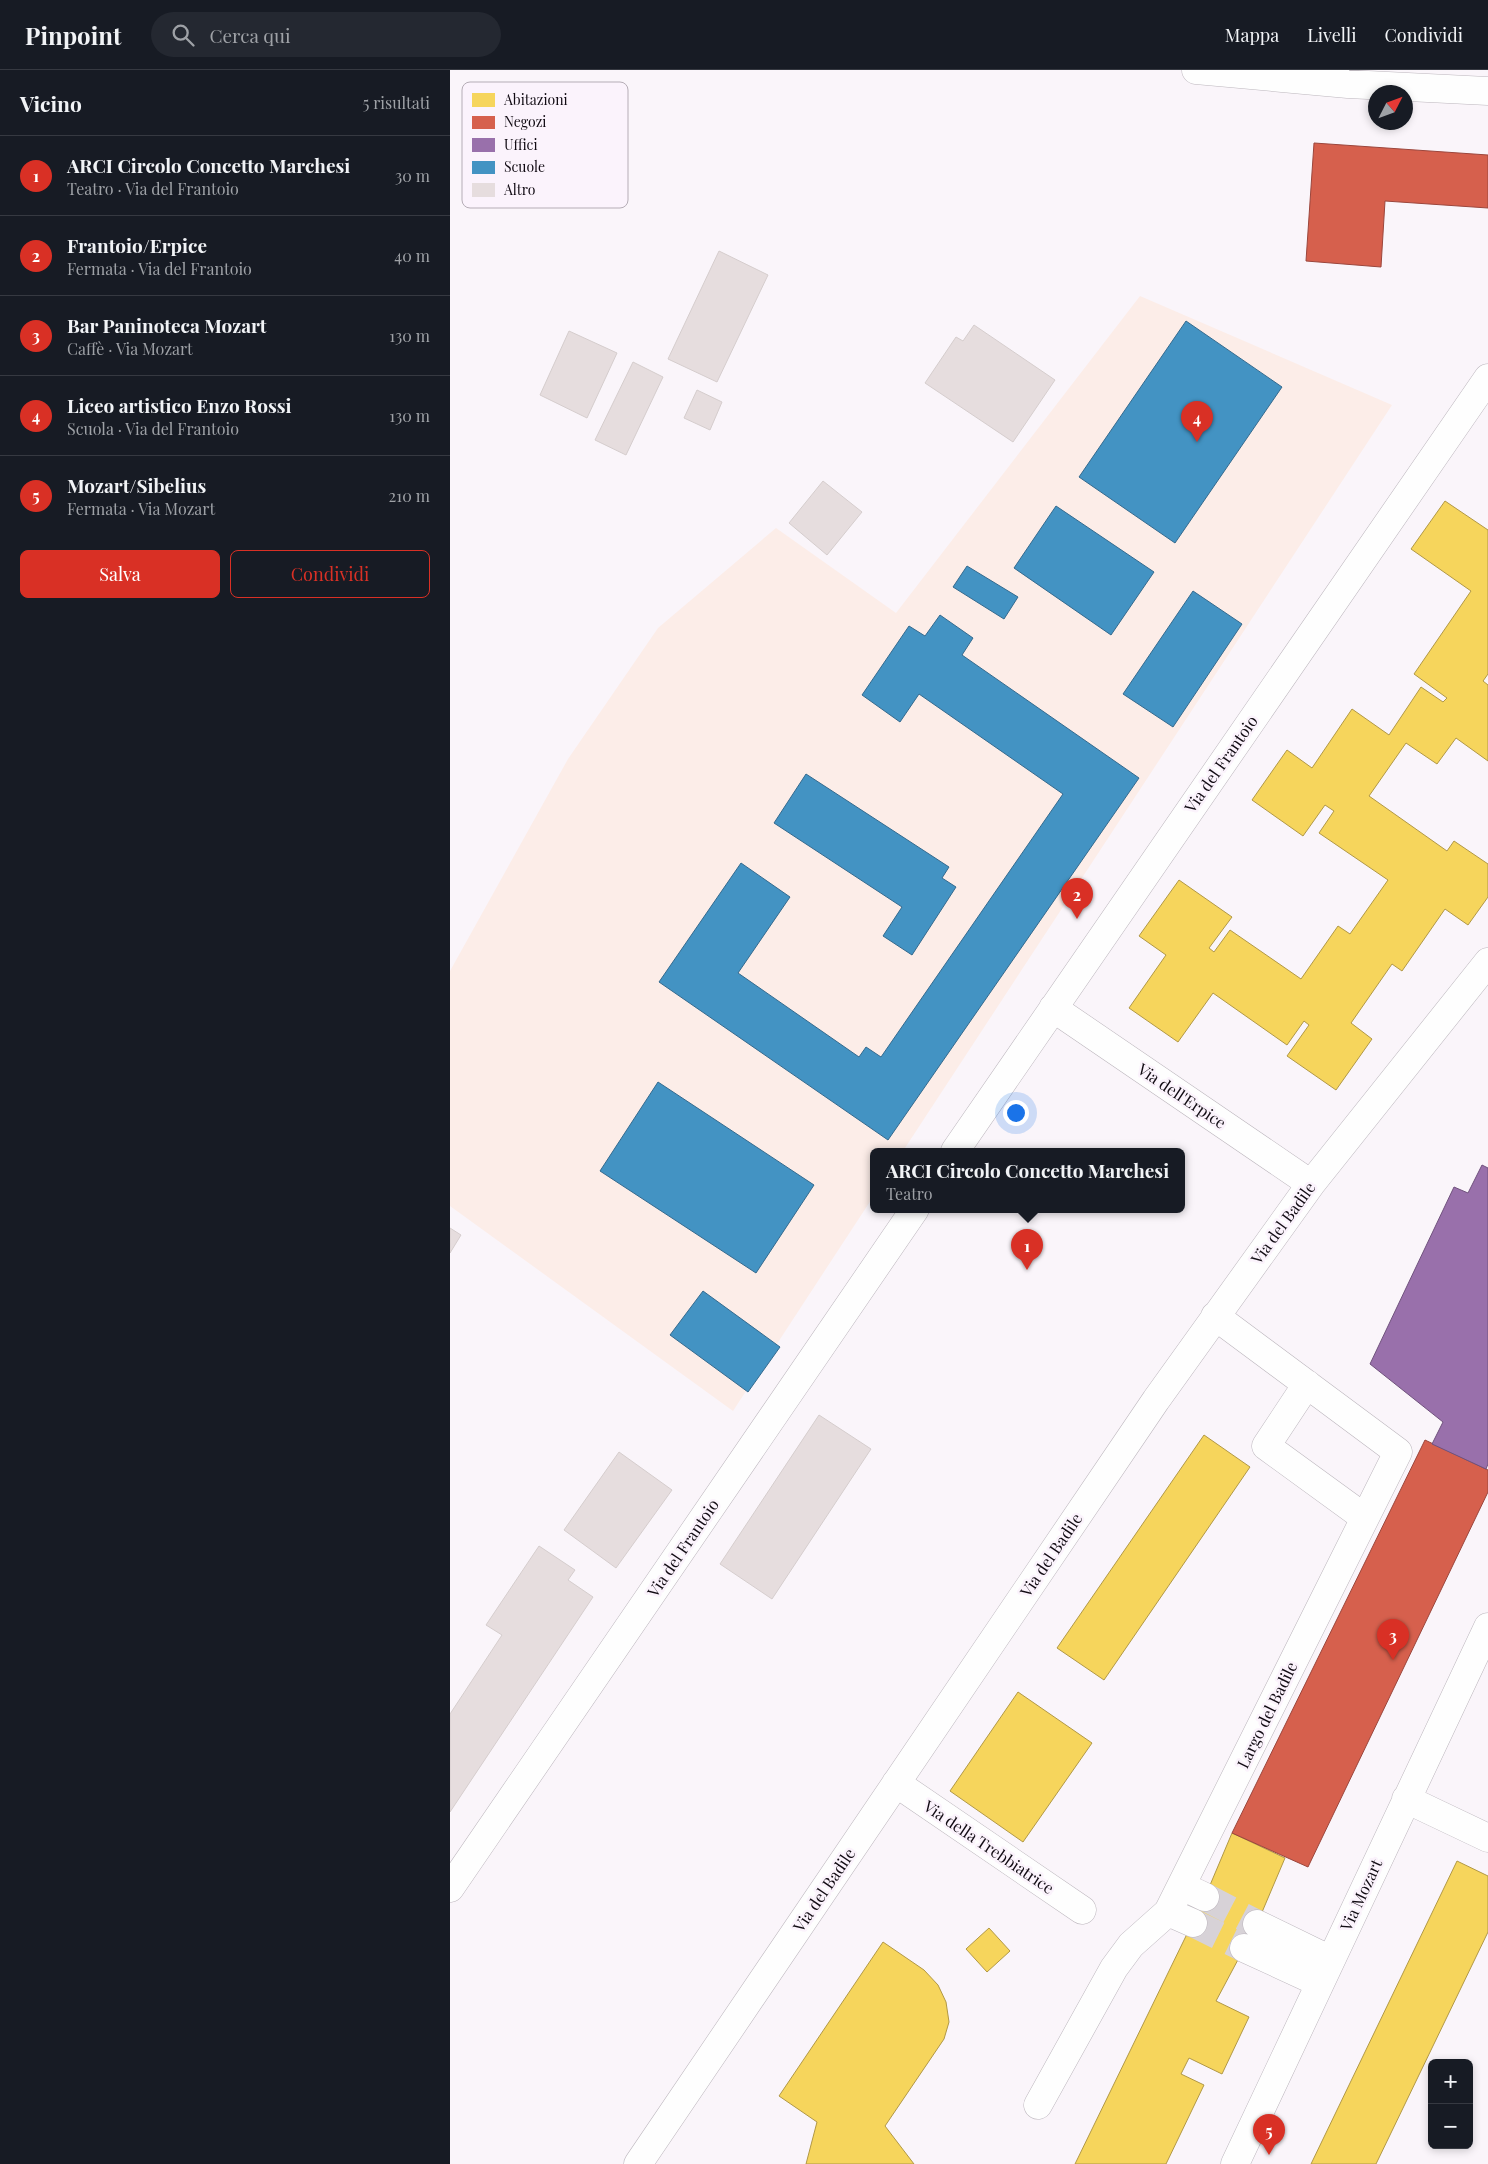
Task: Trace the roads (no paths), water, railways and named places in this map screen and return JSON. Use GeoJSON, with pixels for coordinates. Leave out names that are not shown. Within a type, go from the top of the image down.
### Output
{"type":"FeatureCollection","features":[{"type":"Feature","properties":{"kind":"street"},"geometry":{"type":"LineString","coordinates":[[1196,70],[1348,84],[1488,92]]}},
{"type":"Feature","properties":{"kind":"street","name":"Via del Frantoio"},"geometry":{"type":"LineString","coordinates":[[957,1148],[1488,378]]}},
{"type":"Feature","properties":{"kind":"street","name":"Via del Badile"},"geometry":{"type":"LineString","coordinates":[[638,2164],[1156,1400],[1215,1316],[1311,1184],[1488,962]]}},
{"type":"Feature","properties":{"kind":"street","name":"Via dell'Erpice"},"geometry":{"type":"LineString","coordinates":[[1053,1008],[1311,1184]]}},
{"type":"Feature","properties":{"kind":"street","name":"Via del Frantoio"},"geometry":{"type":"LineString","coordinates":[[450,1888],[912,1213]]}},
{"type":"Feature","properties":{"kind":"street","name":"Largo del Badile"},"geometry":{"type":"LineString","coordinates":[[1038,2105],[1114,1968],[1131,1945],[1193,1892],[1365,1518],[1398,1452],[1215,1316]]}},
{"type":"Feature","properties":{"kind":"street"},"geometry":{"type":"LineString","coordinates":[[1307,1384],[1266,1446],[1365,1518]]}},
{"type":"Feature","properties":{"kind":"street","name":"Via Mozart"},"geometry":{"type":"LineString","coordinates":[[1235,2164],[1488,1627]]}},
{"type":"Feature","properties":{"kind":"street","name":"Via della Trebbiatrice"},"geometry":{"type":"LineString","coordinates":[[896,1783],[1082,1910]]}},
{"type":"Feature","properties":{"kind":"street"},"geometry":{"type":"LineString","coordinates":[[1406,1799],[1488,1838]]}},
{"type":"Feature","properties":{"kind":"street"},"geometry":{"type":"LineString","coordinates":[[1168,1912],[1192,1923]]}},
{"type":"Feature","properties":{"kind":"street"},"geometry":{"type":"LineString","coordinates":[[1257,1924],[1326,1971]]}},
{"type":"Feature","properties":{"kind":"street"},"geometry":{"type":"LineString","coordinates":[[1244,1948],[1326,1971]]}},
{"type":"Feature","properties":{"kind":"tunnel"},"geometry":{"type":"LineString","coordinates":[[1205,1897],[1257,1924]]}},
{"type":"Feature","properties":{"kind":"tunnel"},"geometry":{"type":"LineString","coordinates":[[1193,1923],[1244,1948]]}},
{"type":"Feature","properties":{"kind":"place","name":"Liceo artistico Enzo Rossi"},"geometry":{"type":"Point","coordinates":[1197,442]}},
{"type":"Feature","properties":{"kind":"place","name":"Frantoio/Erpice"},"geometry":{"type":"Point","coordinates":[1077,919]}},
{"type":"Feature","properties":{"kind":"place","name":"ARCI Circolo Concetto Marchesi"},"geometry":{"type":"Point","coordinates":[1027,1270]}},
{"type":"Feature","properties":{"kind":"place","name":"Bar Paninoteca Mozart"},"geometry":{"type":"Point","coordinates":[1393,1660]}},
{"type":"Feature","properties":{"kind":"place","name":"Mozart/Sibelius"},"geometry":{"type":"Point","coordinates":[1269,2155]}}]}
